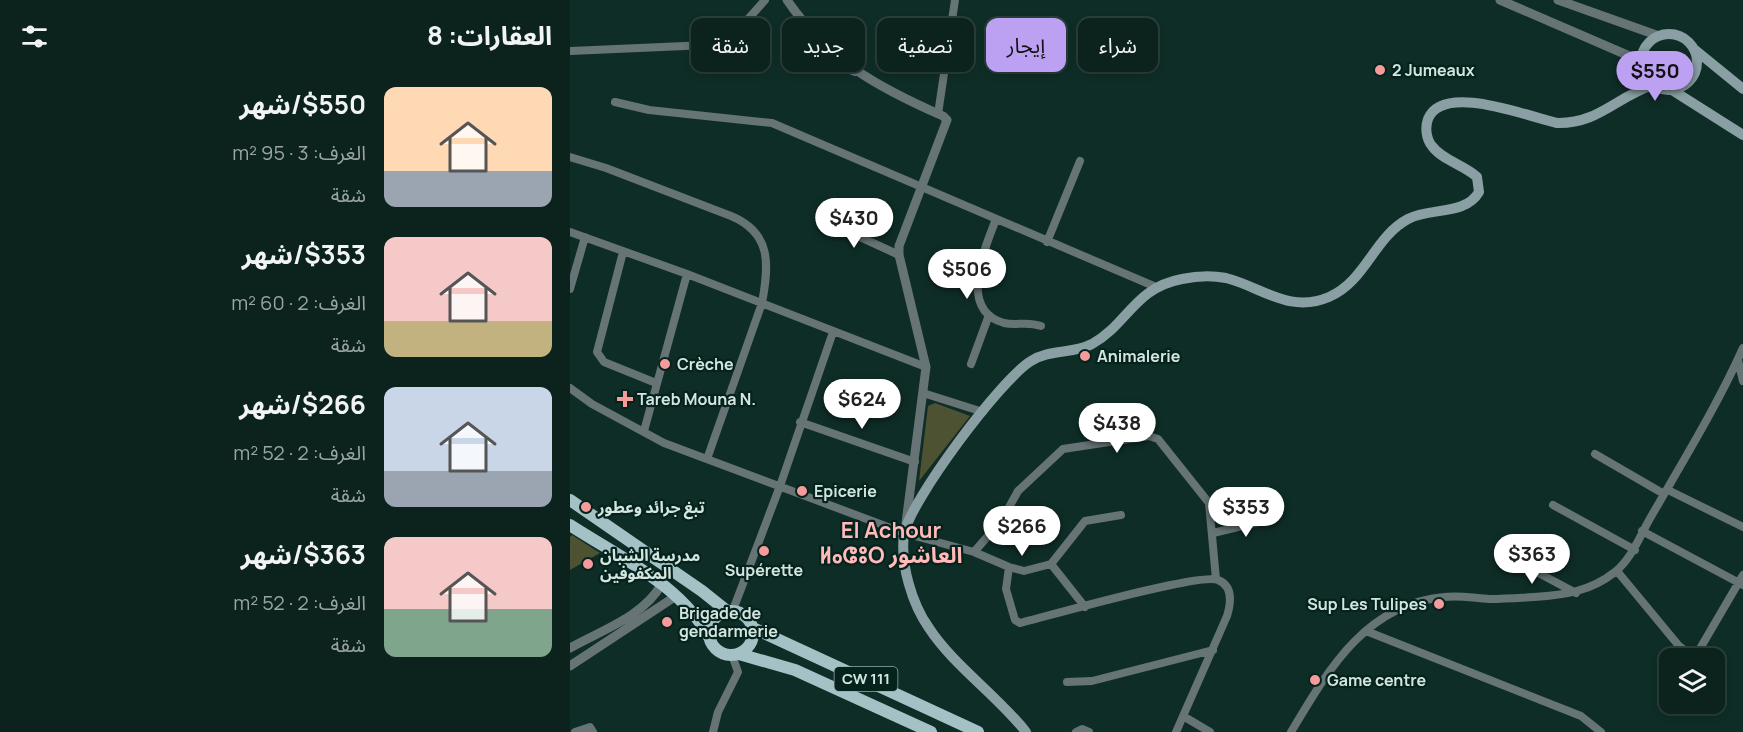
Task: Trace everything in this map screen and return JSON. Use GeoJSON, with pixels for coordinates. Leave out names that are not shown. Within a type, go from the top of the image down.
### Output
{"type":"FeatureCollection","features":[{"type":"Feature","properties":{"kind":"main road"},"geometry":{"type":"LineString","coordinates":[[1623,97],[1642,66],[1645,48],[1659,36],[1678,36],[1743,89]]}},
{"type":"Feature","properties":{"kind":"main road"},"geometry":{"type":"LineString","coordinates":[[1672,90],[1684,86],[1692,77],[1696,65],[1692,47]]}},
{"type":"Feature","properties":{"kind":"main road"},"geometry":{"type":"LineString","coordinates":[[1642,66],[1653,86]]}},
{"type":"Feature","properties":{"kind":"main road"},"geometry":{"type":"LineString","coordinates":[[1026,732],[1006,706],[929,629],[909,582],[904,533],[933,479],[983,412],[1029,362],[1044,354],[1092,344],[1110,330],[1134,303],[1156,287],[1182,279],[1211,276],[1226,278],[1277,300],[1293,303],[1328,298],[1355,280],[1397,226],[1419,214],[1462,206],[1475,198],[1480,187],[1478,177],[1436,150],[1428,139],[1427,123],[1430,116],[1444,103],[1463,101],[1557,123],[1574,123],[1585,121],[1623,97],[1653,86],[1672,90],[1743,135]]}},
{"type":"Feature","properties":{"kind":"main road"},"geometry":{"type":"LineString","coordinates":[[570,500],[730,611],[743,614],[753,628],[750,644],[735,654]]}},
{"type":"Feature","properties":{"kind":"main road"},"geometry":{"type":"LineString","coordinates":[[570,525],[676,596],[702,623],[715,648],[795,670],[931,732]]}},
{"type":"Feature","properties":{"kind":"main road"},"geometry":{"type":"LineString","coordinates":[[711,641],[711,623],[730,611]]}},
{"type":"Feature","properties":{"kind":"main road","name":"CW 111"},"geometry":{"type":"LineString","coordinates":[[753,628],[978,732]]}},
{"type":"Feature","properties":{"kind":"street"},"geometry":{"type":"LineString","coordinates":[[570,51],[731,44],[739,38],[749,18],[765,0]]}},
{"type":"Feature","properties":{"kind":"street"},"geometry":{"type":"LineString","coordinates":[[787,0],[802,18]]}},
{"type":"Feature","properties":{"kind":"street"},"geometry":{"type":"LineString","coordinates":[[938,114],[955,0]]}},
{"type":"Feature","properties":{"kind":"street"},"geometry":{"type":"LineString","coordinates":[[1500,0],[1642,66]]}},
{"type":"Feature","properties":{"kind":"street"},"geometry":{"type":"LineString","coordinates":[[1558,0],[1659,36]]}},
{"type":"Feature","properties":{"kind":"street"},"geometry":{"type":"LineString","coordinates":[[855,72],[874,84],[946,118],[948,125],[902,236],[899,255],[926,367],[904,533]]}},
{"type":"Feature","properties":{"kind":"street"},"geometry":{"type":"LineString","coordinates":[[615,102],[649,110],[772,123],[1156,287]]}},
{"type":"Feature","properties":{"kind":"street"},"geometry":{"type":"LineString","coordinates":[[570,157],[606,168],[748,223],[758,235],[766,255],[766,280],[762,303],[707,459]]}},
{"type":"Feature","properties":{"kind":"street"},"geometry":{"type":"LineString","coordinates":[[1047,242],[1080,161]]}},
{"type":"Feature","properties":{"kind":"street"},"geometry":{"type":"LineString","coordinates":[[821,219],[899,255]]}},
{"type":"Feature","properties":{"kind":"street"},"geometry":{"type":"LineString","coordinates":[[996,219],[979,266],[977,280],[979,294],[989,315],[1004,323],[1029,322],[1041,326]]}},
{"type":"Feature","properties":{"kind":"street"},"geometry":{"type":"LineString","coordinates":[[570,232],[687,274],[926,367]]}},
{"type":"Feature","properties":{"kind":"street"},"geometry":{"type":"LineString","coordinates":[[570,289],[585,237]]}},
{"type":"Feature","properties":{"kind":"street"},"geometry":{"type":"LineString","coordinates":[[623,252],[597,352],[604,362],[656,383]]}},
{"type":"Feature","properties":{"kind":"street"},"geometry":{"type":"LineString","coordinates":[[644,431],[687,274]]}},
{"type":"Feature","properties":{"kind":"street"},"geometry":{"type":"LineString","coordinates":[[971,364],[989,315]]}},
{"type":"Feature","properties":{"kind":"street"},"geometry":{"type":"LineString","coordinates":[[730,611],[780,486],[800,422],[833,332]]}},
{"type":"Feature","properties":{"kind":"street"},"geometry":{"type":"LineString","coordinates":[[1291,732],[1329,668],[1366,631],[1392,612],[1422,600],[1445,596],[1509,599],[1576,593],[1617,571],[1635,550],[1642,531],[1666,492],[1743,348]]}},
{"type":"Feature","properties":{"kind":"street"},"geometry":{"type":"LineString","coordinates":[[1738,360],[1743,381]]}},
{"type":"Feature","properties":{"kind":"street"},"geometry":{"type":"LineString","coordinates":[[570,388],[592,404],[664,443],[904,533],[974,552],[1024,571],[1051,564],[1085,521],[1121,515]]}},
{"type":"Feature","properties":{"kind":"street"},"geometry":{"type":"LineString","coordinates":[[923,393],[983,412]]}},
{"type":"Feature","properties":{"kind":"street"},"geometry":{"type":"LineString","coordinates":[[800,422],[915,462]]}},
{"type":"Feature","properties":{"kind":"street"},"geometry":{"type":"LineString","coordinates":[[974,552],[1002,520],[1018,491],[1063,449],[1149,436],[1158,439],[1209,503],[1216,579],[1228,590],[1231,602],[1213,650],[1176,732]]}},
{"type":"Feature","properties":{"kind":"street"},"geometry":{"type":"LineString","coordinates":[[1595,454],[1666,492],[1743,527]]}},
{"type":"Feature","properties":{"kind":"street"},"geometry":{"type":"LineString","coordinates":[[1553,505],[1635,550]]}},
{"type":"Feature","properties":{"kind":"street"},"geometry":{"type":"LineString","coordinates":[[1213,533],[1272,519]]}},
{"type":"Feature","properties":{"kind":"street"},"geometry":{"type":"LineString","coordinates":[[1617,571],[1679,646],[1691,656],[1698,652],[1741,581],[1642,531]]}},
{"type":"Feature","properties":{"kind":"street"},"geometry":{"type":"LineString","coordinates":[[1501,553],[1576,593]]}},
{"type":"Feature","properties":{"kind":"street"},"geometry":{"type":"LineString","coordinates":[[1051,564],[1085,608]]}},
{"type":"Feature","properties":{"kind":"street"},"geometry":{"type":"LineString","coordinates":[[1010,567],[1006,589],[1017,622],[1085,608],[1130,594],[1216,579]]}},
{"type":"Feature","properties":{"kind":"street"},"geometry":{"type":"LineString","coordinates":[[570,648],[641,608],[654,598],[661,585]]}},
{"type":"Feature","properties":{"kind":"street"},"geometry":{"type":"LineString","coordinates":[[570,666],[676,596]]}},
{"type":"Feature","properties":{"kind":"street"},"geometry":{"type":"LineString","coordinates":[[1366,631],[1581,716],[1601,732]]}},
{"type":"Feature","properties":{"kind":"street"},"geometry":{"type":"LineString","coordinates":[[1067,682],[1092,681],[1213,650]]}},
{"type":"Feature","properties":{"kind":"street"},"geometry":{"type":"LineString","coordinates":[[713,732],[718,712],[738,672],[735,654]]}},
{"type":"Feature","properties":{"kind":"street"},"geometry":{"type":"LineString","coordinates":[[1183,716],[1209,732]]}},
{"type":"Feature","properties":{"kind":"street"},"geometry":{"type":"LineString","coordinates":[[575,732],[590,727],[593,732]]}},
{"type":"Feature","properties":{"kind":"street"},"geometry":{"type":"LineString","coordinates":[[1076,732],[1079,729],[1089,732]]}},
{"type":"Feature","properties":{"kind":"green space"},"geometry":{"type":"Polygon","coordinates":[[[935,403],[970,416],[919,481],[928,406],[935,403]]]}},
{"type":"Feature","properties":{"kind":"green space"},"geometry":{"type":"Polygon","coordinates":[[[572,535],[600,553],[570,570],[570,537],[572,535]]]}},
{"type":"Feature","properties":{"kind":"place","name":"2 Jumeaux"},"geometry":{"type":"Point","coordinates":[1380,70]}},
{"type":"Feature","properties":{"kind":"place","name":"Animalerie"},"geometry":{"type":"Point","coordinates":[1085,356]}},
{"type":"Feature","properties":{"kind":"place","name":"Crèche"},"geometry":{"type":"Point","coordinates":[665,364]}},
{"type":"Feature","properties":{"kind":"place","name":"Tareb Mouna N."},"geometry":{"type":"Point","coordinates":[625,399]}},
{"type":"Feature","properties":{"kind":"place","name":"Epicerie"},"geometry":{"type":"Point","coordinates":[802,491]}},
{"type":"Feature","properties":{"kind":"place","name":"تبغ جرائد وعطور"},"geometry":{"type":"Point","coordinates":[586,507]}},
{"type":"Feature","properties":{"kind":"place","name":"Supérette"},"geometry":{"type":"Point","coordinates":[764,551]}},
{"type":"Feature","properties":{"kind":"place","name":"مدرسة الشبان المكفوفين"},"geometry":{"type":"Point","coordinates":[588,564]}},
{"type":"Feature","properties":{"kind":"place","name":"Sup Les Tulipes"},"geometry":{"type":"Point","coordinates":[1439,604]}},
{"type":"Feature","properties":{"kind":"place","name":"Brigade de gendarmerie"},"geometry":{"type":"Point","coordinates":[667,622]}},
{"type":"Feature","properties":{"kind":"place","name":"Game centre"},"geometry":{"type":"Point","coordinates":[1315,680]}},
{"type":"Feature","properties":{"kind":"district","name":"El Achour ⵍⴰⵛⵓⵔ العاشور"},"geometry":{"type":"Point","coordinates":[891,542]}}]}
